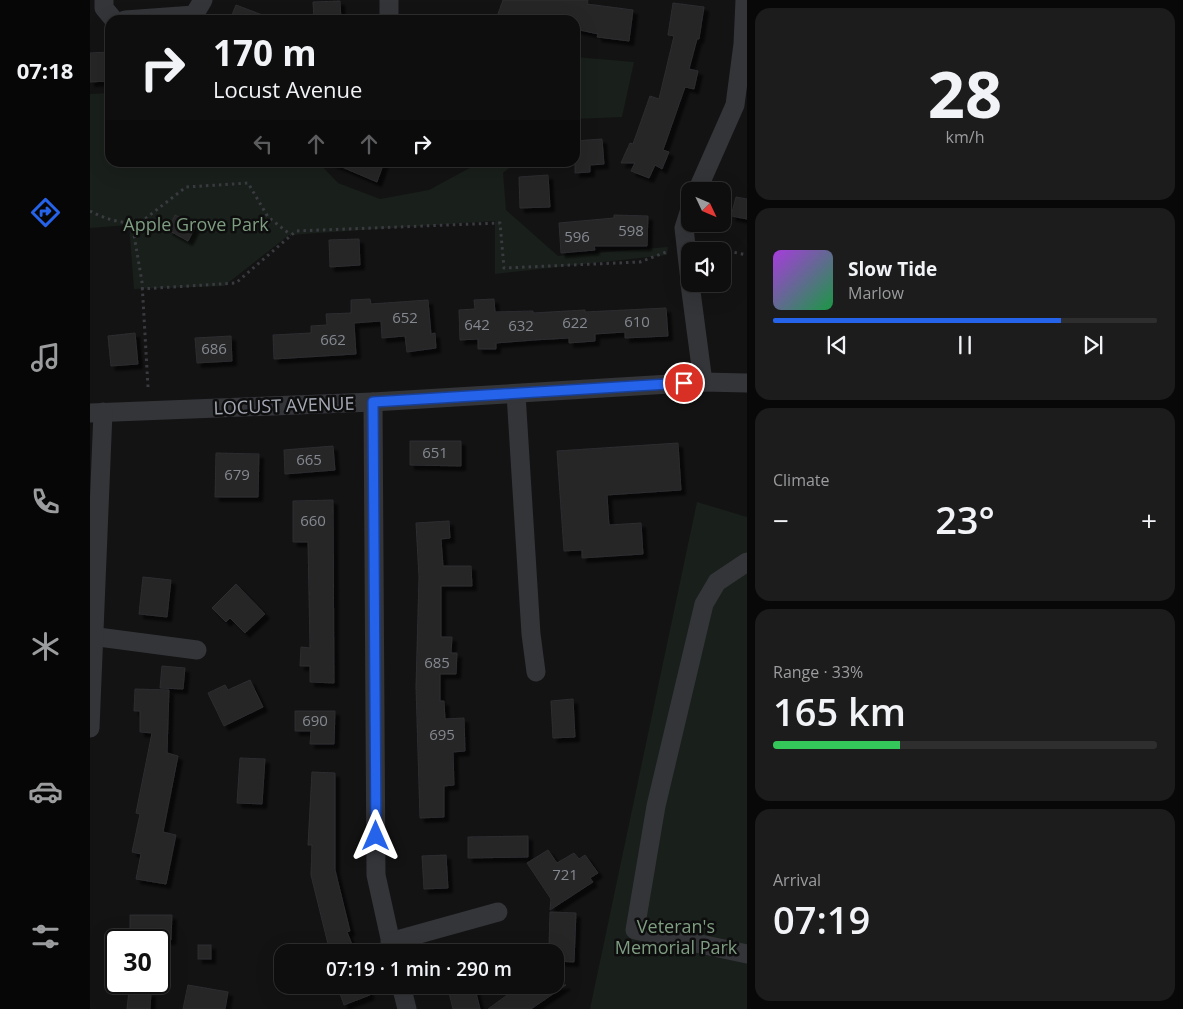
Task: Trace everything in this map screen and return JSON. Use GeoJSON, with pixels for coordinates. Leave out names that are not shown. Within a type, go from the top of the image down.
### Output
{"type":"FeatureCollection","features":[{"type":"Feature","properties":{"kind":"street"},"geometry":{"type":"LineString","coordinates":[[104,0],[104,8],[110,15]]}},
{"type":"Feature","properties":{"kind":"street"},"geometry":{"type":"LineString","coordinates":[[194,15],[202,0]]}},
{"type":"Feature","properties":{"kind":"street"},"geometry":{"type":"LineString","coordinates":[[389,0],[390,15]]}},
{"type":"Feature","properties":{"kind":"street"},"geometry":{"type":"LineString","coordinates":[[702,182],[741,106],[745,0]]}},
{"type":"Feature","properties":{"kind":"street"},"geometry":{"type":"LineString","coordinates":[[691,292],[703,382]]}},
{"type":"Feature","properties":{"kind":"street","name":"LOCUST AVENUE"},"geometry":{"type":"LineString","coordinates":[[96,413],[373,402],[703,382],[747,383]]}},
{"type":"Feature","properties":{"kind":"street"},"geometry":{"type":"LineString","coordinates":[[516,394],[531,634],[536,672]]}},
{"type":"Feature","properties":{"kind":"street"},"geometry":{"type":"LineString","coordinates":[[373,402],[376,875],[390,944]]}},
{"type":"Feature","properties":{"kind":"street"},"geometry":{"type":"LineString","coordinates":[[90,728],[96,413]]}},
{"type":"Feature","properties":{"kind":"street"},"geometry":{"type":"LineString","coordinates":[[747,562],[716,582],[704,604],[656,806],[635,930],[747,954]]}},
{"type":"Feature","properties":{"kind":"street"},"geometry":{"type":"LineString","coordinates":[[91,636],[197,650]]}},
{"type":"Feature","properties":{"kind":"street"},"geometry":{"type":"LineString","coordinates":[[400,944],[498,912]]}},
{"type":"Feature","properties":{"kind":"street"},"geometry":{"type":"LineString","coordinates":[[403,994],[407,1009]]}},
{"type":"Feature","properties":{"kind":"path"},"geometry":{"type":"LineString","coordinates":[[90,212],[102,218],[132,223],[141,222],[186,187],[248,183],[268,217],[290,235]]}},
{"type":"Feature","properties":{"kind":"path"},"geometry":{"type":"LineString","coordinates":[[132,223],[142,282],[148,387]]}},
{"type":"Feature","properties":{"kind":"path"},"geometry":{"type":"LineString","coordinates":[[141,289],[236,283],[296,231],[500,223],[504,268],[640,262],[672,250]]}},
{"type":"Feature","properties":{"kind":"path"},"geometry":{"type":"LineString","coordinates":[[731,252],[747,255]]}},
{"type":"Feature","properties":{"kind":"green space"},"geometry":{"type":"Polygon","coordinates":[[[580,57],[634,62],[622,117],[580,119],[580,57]]]}},
{"type":"Feature","properties":{"kind":"green space","name":"Apple Grove Park"},"geometry":{"type":"Polygon","coordinates":[[[105,93],[105,167],[323,167],[338,183],[380,199],[429,190],[472,167],[510,167],[503,173],[506,210],[558,256],[668,247],[667,255],[495,274],[495,221],[289,235],[224,286],[134,289],[129,225],[90,228],[90,94],[105,93]]]}},
{"type":"Feature","properties":{"kind":"green space","name":"Veteran's Memorial Park"},"geometry":{"type":"Polygon","coordinates":[[[697,502],[747,517],[747,1009],[590,1009],[697,502]]]}},
{"type":"Feature","properties":{"kind":"building"},"geometry":{"type":"Polygon","coordinates":[[[503,0],[588,0],[587,4],[633,10],[629,41],[597,37],[598,34],[580,30],[580,15],[498,14],[503,0]]]}},
{"type":"Feature","properties":{"kind":"building"},"geometry":{"type":"Polygon","coordinates":[[[340,1],[341,15],[314,15],[313,2],[340,1]]]}},
{"type":"Feature","properties":{"kind":"building"},"geometry":{"type":"Polygon","coordinates":[[[673,3],[704,7],[699,39],[697,39],[689,69],[698,71],[694,89],[685,87],[663,150],[669,152],[662,169],[655,165],[649,178],[631,171],[635,163],[621,163],[630,143],[633,144],[650,96],[659,99],[674,36],[668,35],[673,3]]]}},
{"type":"Feature","properties":{"kind":"building"},"geometry":{"type":"Polygon","coordinates":[[[236,5],[262,15],[232,15],[236,5]]]}},
{"type":"Feature","properties":{"kind":"building"},"geometry":{"type":"Polygon","coordinates":[[[105,52],[105,81],[90,82],[90,53],[105,52]]]}},
{"type":"Feature","properties":{"kind":"building"},"geometry":{"type":"Polygon","coordinates":[[[602,139],[604,164],[590,165],[590,172],[575,173],[575,167],[580,167],[580,141],[602,139]]]}},
{"type":"Feature","properties":{"kind":"building"},"geometry":{"type":"Polygon","coordinates":[[[342,167],[382,167],[377,182],[342,167]]]}},
{"type":"Feature","properties":{"kind":"building"},"geometry":{"type":"Polygon","coordinates":[[[548,175],[550,207],[520,208],[519,177],[548,175]]]}},
{"type":"Feature","properties":{"kind":"building"},"geometry":{"type":"Polygon","coordinates":[[[736,197],[747,199],[747,219],[731,216],[736,197]]]}},
{"type":"Feature","properties":{"kind":"building"},"geometry":{"type":"Polygon","coordinates":[[[175,215],[196,225],[188,241],[168,230],[175,215]]]}},
{"type":"Feature","properties":{"kind":"building"},"geometry":{"type":"Polygon","coordinates":[[[614,215],[648,216],[647,246],[594,246],[595,250],[561,253],[559,223],[614,218],[614,215]]]}},
{"type":"Feature","properties":{"kind":"building"},"geometry":{"type":"Polygon","coordinates":[[[359,239],[360,265],[330,267],[329,240],[359,239]]]}},
{"type":"Feature","properties":{"kind":"building"},"geometry":{"type":"Polygon","coordinates":[[[370,299],[371,304],[428,300],[431,334],[435,333],[436,348],[407,352],[405,336],[382,338],[381,321],[354,323],[356,354],[274,359],[273,335],[311,333],[311,326],[327,325],[326,314],[351,313],[351,300],[370,299]]]}},
{"type":"Feature","properties":{"kind":"building"},"geometry":{"type":"Polygon","coordinates":[[[494,299],[495,312],[533,311],[533,313],[585,310],[585,312],[666,308],[668,336],[625,338],[625,332],[595,334],[595,341],[569,343],[569,338],[496,343],[496,349],[478,349],[478,339],[460,340],[459,310],[475,309],[474,300],[494,299]]]}},
{"type":"Feature","properties":{"kind":"building"},"geometry":{"type":"Polygon","coordinates":[[[135,333],[138,364],[111,366],[108,336],[135,333]]]}},
{"type":"Feature","properties":{"kind":"building"},"geometry":{"type":"Polygon","coordinates":[[[231,336],[232,361],[197,363],[195,338],[231,336]]]}},
{"type":"Feature","properties":{"kind":"building"},"geometry":{"type":"Polygon","coordinates":[[[410,441],[461,441],[461,466],[410,465],[410,441]]]}},
{"type":"Feature","properties":{"kind":"building"},"geometry":{"type":"Polygon","coordinates":[[[678,443],[681,490],[607,495],[609,525],[641,523],[643,554],[582,558],[582,550],[564,551],[557,451],[678,443]]]}},
{"type":"Feature","properties":{"kind":"building"},"geometry":{"type":"Polygon","coordinates":[[[333,446],[335,470],[285,474],[284,450],[333,446]]]}},
{"type":"Feature","properties":{"kind":"building"},"geometry":{"type":"Polygon","coordinates":[[[216,453],[259,454],[258,497],[215,497],[216,453]]]}},
{"type":"Feature","properties":{"kind":"building"},"geometry":{"type":"Polygon","coordinates":[[[333,500],[334,683],[310,682],[310,666],[300,666],[301,647],[310,648],[308,542],[293,542],[293,501],[333,500]]]}},
{"type":"Feature","properties":{"kind":"building"},"geometry":{"type":"Polygon","coordinates":[[[449,521],[450,538],[441,539],[443,566],[471,566],[472,586],[441,586],[441,637],[452,637],[451,653],[457,653],[456,674],[440,674],[440,701],[444,701],[445,719],[464,718],[465,751],[453,752],[454,785],[444,786],[444,817],[420,818],[416,687],[419,577],[416,523],[449,521]]]}},
{"type":"Feature","properties":{"kind":"building"},"geometry":{"type":"Polygon","coordinates":[[[143,577],[171,580],[167,617],[139,614],[143,577]]]}},
{"type":"Feature","properties":{"kind":"building"},"geometry":{"type":"Polygon","coordinates":[[[236,584],[265,614],[245,633],[230,618],[226,622],[212,608],[236,584]]]}},
{"type":"Feature","properties":{"kind":"building"},"geometry":{"type":"Polygon","coordinates":[[[162,666],[185,668],[183,689],[160,688],[162,666]]]}},
{"type":"Feature","properties":{"kind":"building"},"geometry":{"type":"Polygon","coordinates":[[[250,680],[263,707],[224,726],[208,693],[225,685],[228,690],[250,680]]]}},
{"type":"Feature","properties":{"kind":"building"},"geometry":{"type":"Polygon","coordinates":[[[135,689],[169,690],[167,753],[178,756],[163,832],[176,835],[166,884],[136,879],[141,854],[132,852],[140,814],[136,813],[152,733],[140,732],[140,711],[134,711],[135,689]]]}},
{"type":"Feature","properties":{"kind":"building"},"geometry":{"type":"Polygon","coordinates":[[[573,699],[575,737],[553,738],[551,701],[573,699]]]}},
{"type":"Feature","properties":{"kind":"building"},"geometry":{"type":"Polygon","coordinates":[[[295,711],[335,711],[334,744],[310,744],[311,731],[295,731],[295,711]]]}},
{"type":"Feature","properties":{"kind":"building"},"geometry":{"type":"Polygon","coordinates":[[[240,758],[265,759],[262,804],[237,803],[240,758]]]}},
{"type":"Feature","properties":{"kind":"building"},"geometry":{"type":"Polygon","coordinates":[[[312,772],[335,773],[335,870],[350,931],[347,932],[352,944],[328,944],[311,875],[312,845],[308,845],[312,772]]]}},
{"type":"Feature","properties":{"kind":"building"},"geometry":{"type":"Polygon","coordinates":[[[528,836],[528,857],[468,858],[468,837],[528,836]]]}},
{"type":"Feature","properties":{"kind":"building"},"geometry":{"type":"Polygon","coordinates":[[[548,850],[557,863],[574,853],[579,859],[585,855],[598,873],[590,878],[593,882],[550,910],[551,899],[527,863],[548,850]]]}},
{"type":"Feature","properties":{"kind":"building"},"geometry":{"type":"Polygon","coordinates":[[[446,855],[448,888],[424,889],[422,856],[446,855]]]}},
{"type":"Feature","properties":{"kind":"building"},"geometry":{"type":"Polygon","coordinates":[[[550,912],[576,913],[574,962],[564,961],[564,944],[549,944],[550,912]]]}},
{"type":"Feature","properties":{"kind":"building"},"geometry":{"type":"Polygon","coordinates":[[[130,915],[172,915],[171,940],[170,929],[130,929],[130,915]]]}},
{"type":"Feature","properties":{"kind":"building"},"geometry":{"type":"Polygon","coordinates":[[[198,945],[211,945],[211,959],[198,959],[198,945]]]}},
{"type":"Feature","properties":{"kind":"building"},"geometry":{"type":"Polygon","coordinates":[[[188,985],[228,992],[225,1009],[183,1009],[188,985]]]}},
{"type":"Feature","properties":{"kind":"building"},"geometry":{"type":"Polygon","coordinates":[[[129,994],[151,994],[150,1009],[127,1009],[129,994]]]}},
{"type":"Feature","properties":{"kind":"building"},"geometry":{"type":"Polygon","coordinates":[[[340,994],[370,994],[370,995],[344,1005],[340,994]]]}},
{"type":"Feature","properties":{"kind":"building"},"geometry":{"type":"Polygon","coordinates":[[[449,994],[476,994],[480,1009],[453,1009],[449,994]]]}},
{"type":"Feature","properties":{"kind":"building"},"geometry":{"type":"Polygon","coordinates":[[[509,994],[553,994],[531,1009],[488,1009],[509,994]]]}},
{"type":"Feature","properties":{"kind":"route"},"geometry":{"type":"LineString","coordinates":[[376,836],[373,402],[684,383]]}}]}
